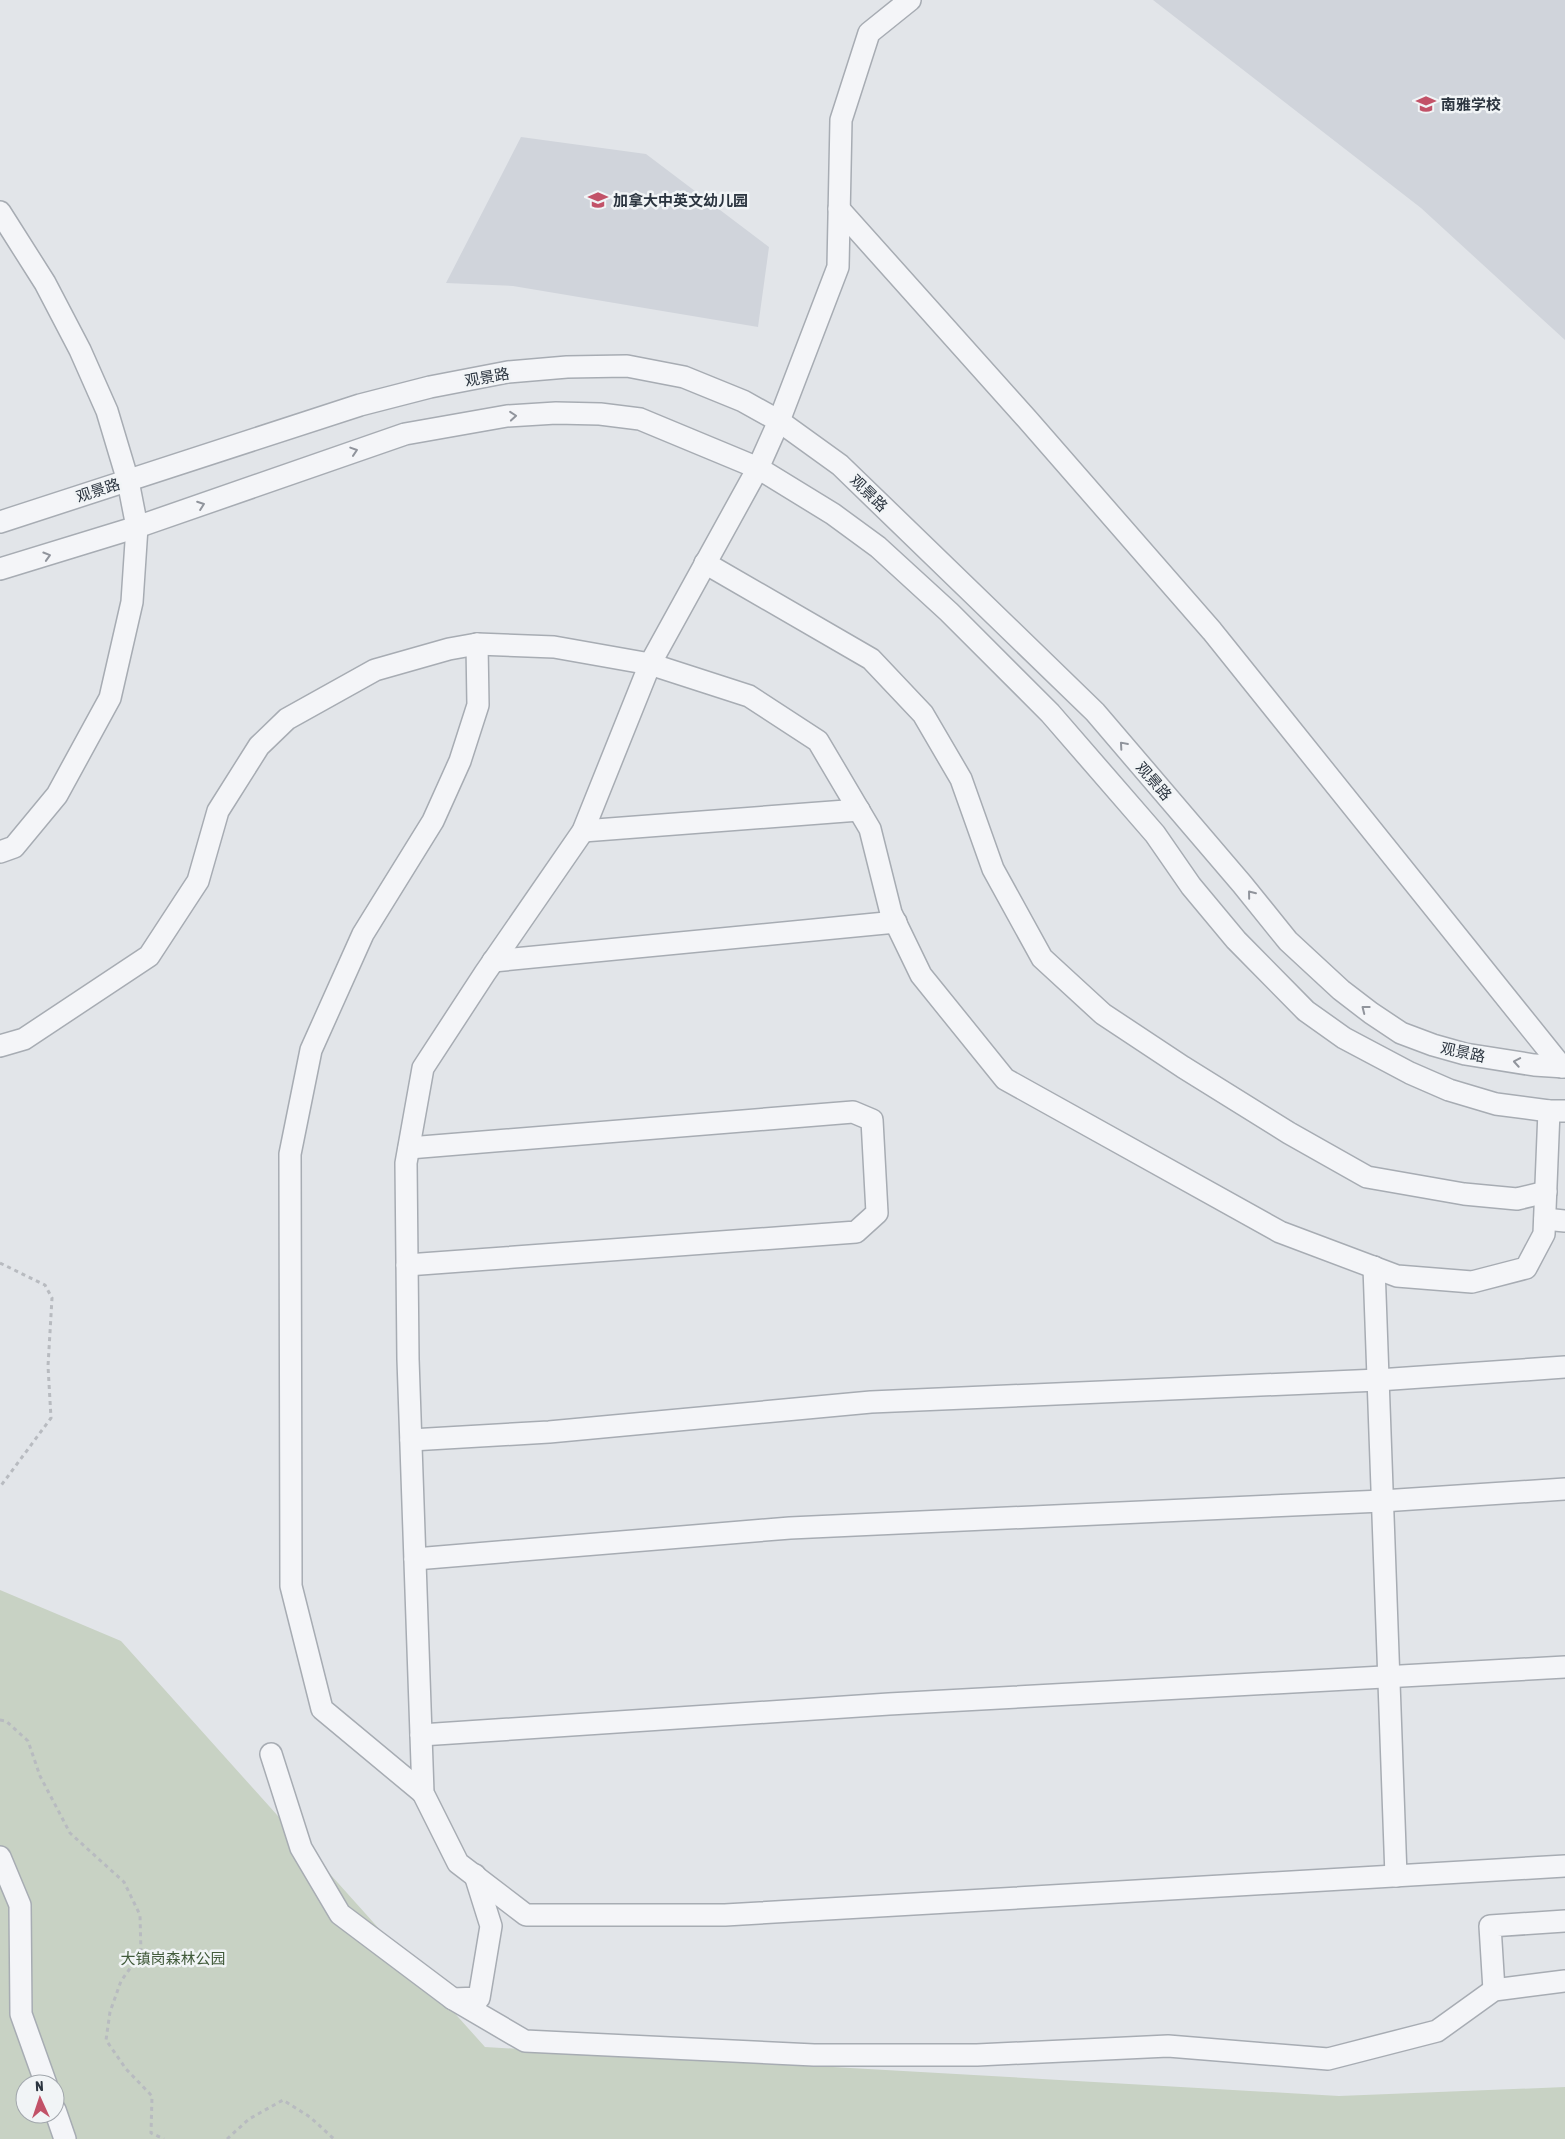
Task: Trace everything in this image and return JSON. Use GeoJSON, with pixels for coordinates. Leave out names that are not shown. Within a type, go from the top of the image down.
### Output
{"type":"FeatureCollection","features":[{"type":"Feature","properties":{"kind":"street"},"geometry":{"type":"LineString","coordinates":[[423,1793],[411,1440],[406,1163],[423,1068],[493,961],[583,831],[650,664],[758,468],[838,267],[841,120],[869,33],[910,0]]}},
{"type":"Feature","properties":{"kind":"street"},"geometry":{"type":"LineString","coordinates":[[839,209],[1027,419],[1212,631],[1563,1067]]}},
{"type":"Feature","properties":{"kind":"street"},"geometry":{"type":"LineString","coordinates":[[0,212],[45,283],[80,350],[107,412],[128,481],[137,527],[132,602],[110,698],[58,795],[14,847],[0,852]]}},
{"type":"Feature","properties":{"kind":"street","name":"观景路"},"geometry":{"type":"LineString","coordinates":[[0,522],[360,405],[430,387],[508,372],[567,367],[627,366],[653,369],[684,377],[743,402],[778,421],[840,465],[1095,712],[1288,940],[1340,990],[1371,1014],[1401,1033],[1433,1046],[1465,1054],[1534,1065],[1563,1067]]}},
{"type":"Feature","properties":{"kind":"street"},"geometry":{"type":"LineString","coordinates":[[0,570],[137,527],[405,434],[507,416],[556,412],[600,414],[640,419],[758,468],[833,514],[878,546],[949,612],[1050,713],[1155,834],[1191,886],[1231,933],[1306,1011],[1344,1038],[1410,1073],[1449,1090],[1496,1104],[1557,1111],[1546,1192],[1555,1220],[1544,1234],[1526,1268],[1472,1282],[1397,1276],[1280,1232],[1005,1079],[921,975],[891,913],[870,829],[818,741],[749,696],[650,664],[554,647],[477,644],[449,649],[375,670],[287,719],[259,746],[218,811],[198,881],[149,956],[24,1039],[0,1046]]}},
{"type":"Feature","properties":{"kind":"street"},"geometry":{"type":"LineString","coordinates":[[705,563],[871,659],[923,714],[961,780],[993,869],[1042,958],[1103,1014],[1183,1068],[1289,1133],[1367,1177],[1464,1194],[1517,1199],[1546,1192]]}},
{"type":"Feature","properties":{"kind":"street"},"geometry":{"type":"LineString","coordinates":[[477,644],[478,705],[460,761],[433,821],[363,934],[311,1050],[290,1154],[291,1586],[322,1709],[423,1793],[458,1863],[526,1915],[725,1914],[1565,1866]]}},
{"type":"Feature","properties":{"kind":"street"},"geometry":{"type":"LineString","coordinates":[[583,831],[859,810]]}},
{"type":"Feature","properties":{"kind":"street"},"geometry":{"type":"LineString","coordinates":[[493,961],[896,922]]}},
{"type":"Feature","properties":{"kind":"street"},"geometry":{"type":"LineString","coordinates":[[407,1265],[856,1232],[877,1213],[872,1120],[853,1112],[409,1148]]}},
{"type":"Feature","properties":{"kind":"street"},"geometry":{"type":"LineString","coordinates":[[1374,1267],[1396,1876]]}},
{"type":"Feature","properties":{"kind":"street"},"geometry":{"type":"LineString","coordinates":[[411,1440],[549,1432],[871,1402],[1378,1380],[1565,1367]]}},
{"type":"Feature","properties":{"kind":"street"},"geometry":{"type":"LineString","coordinates":[[415,1559],[790,1528],[1382,1501],[1565,1489]]}},
{"type":"Feature","properties":{"kind":"street"},"geometry":{"type":"LineString","coordinates":[[421,1736],[889,1704],[1565,1667]]}},
{"type":"Feature","properties":{"kind":"street"},"geometry":{"type":"LineString","coordinates":[[271,1754],[301,1848],[340,1914],[453,1999],[525,2041],[814,2055],[976,2055],[1168,2046],[1328,2059],[1436,2031],[1494,1990],[1565,1981]]}},
{"type":"Feature","properties":{"kind":"street"},"geometry":{"type":"LineString","coordinates":[[0,1857],[20,1905],[21,2014],[42,2074]]}},
{"type":"Feature","properties":{"kind":"street"},"geometry":{"type":"LineString","coordinates":[[453,1999],[479,1998],[492,1926],[475,1875]]}},
{"type":"Feature","properties":{"kind":"street"},"geometry":{"type":"LineString","coordinates":[[1494,1990],[1490,1926],[1565,1921]]}},
{"type":"Feature","properties":{"kind":"street"},"geometry":{"type":"LineString","coordinates":[[60,2124],[65,2139]]}},
{"type":"Feature","properties":{"kind":"path"},"geometry":{"type":"LineString","coordinates":[[0,1263],[45,1285],[52,1298],[48,1366],[51,1418],[0,1487]]}},
{"type":"Feature","properties":{"kind":"path"},"geometry":{"type":"LineString","coordinates":[[0,1720],[6,1721],[28,1741],[40,1776],[70,1833],[124,1882],[140,1915],[141,1954],[121,1981],[110,2012],[106,2040],[126,2069],[152,2096],[151,2133],[164,2139]]}},
{"type":"Feature","properties":{"kind":"path"},"geometry":{"type":"LineString","coordinates":[[227,2139],[249,2119],[283,2100],[310,2118],[334,2139]]}},
{"type":"Feature","properties":{"kind":"shaded area","name":"南雅学校"},"geometry":{"type":"Polygon","coordinates":[[[1153,0],[1565,0],[1565,340],[1421,208],[1153,0]]]}},
{"type":"Feature","properties":{"kind":"shaded area","name":"加拿大中英文幼儿园"},"geometry":{"type":"Polygon","coordinates":[[[521,137],[646,154],[769,247],[758,327],[513,286],[446,283],[521,137]]]}},
{"type":"Feature","properties":{"kind":"green space","name":"大镇岗森林公园"},"geometry":{"type":"Polygon","coordinates":[[[0,1590],[121,1641],[485,2047],[1339,2096],[1565,2087],[1565,2139],[0,2139],[0,1590]]]}},
{"type":"Feature","properties":{"kind":"place","name":"南雅学校"},"geometry":{"type":"Point","coordinates":[1426,104]}},
{"type":"Feature","properties":{"kind":"place","name":"加拿大中英文幼儿园"},"geometry":{"type":"Point","coordinates":[598,200]}}]}
